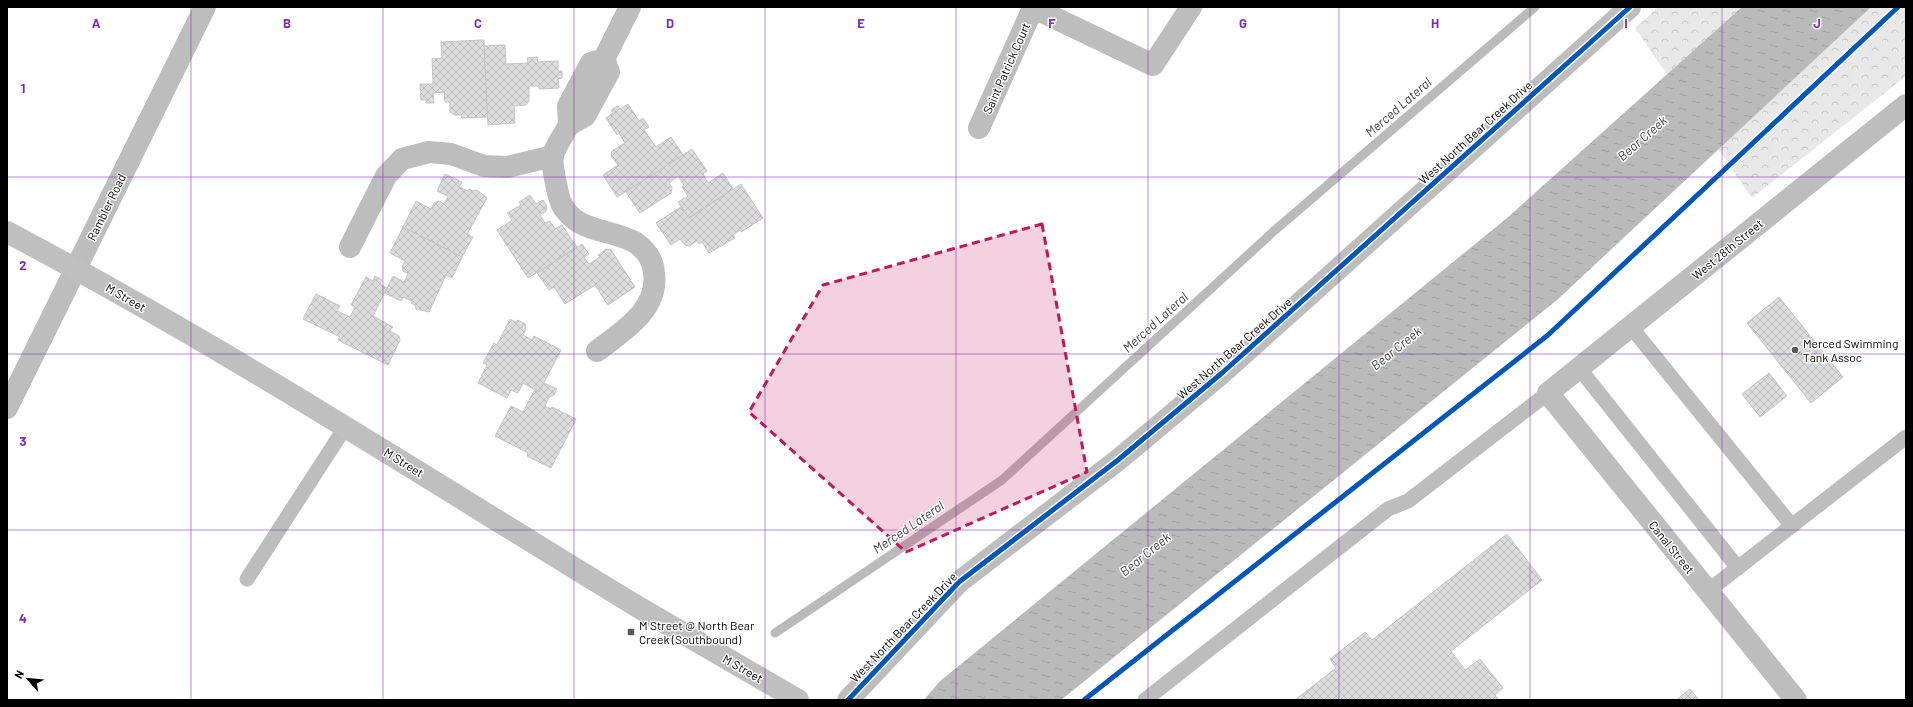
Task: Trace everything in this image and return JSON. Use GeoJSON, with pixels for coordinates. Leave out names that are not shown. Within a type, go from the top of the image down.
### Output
{"type":"FeatureCollection","features":[{"type":"Feature","properties":{"kind":"street","name":"Rambler Road"},"geometry":{"type":"LineString","coordinates":[[7,408],[206,7]]}},
{"type":"Feature","properties":{"kind":"street"},"geometry":{"type":"LineString","coordinates":[[597,351],[630,326],[644,311],[652,298],[656,283],[653,264],[647,253],[635,243],[573,219],[562,206],[556,180],[553,156],[569,125],[568,106],[572,97],[591,63],[604,59],[630,7]]}},
{"type":"Feature","properties":{"kind":"street"},"geometry":{"type":"LineString","coordinates":[[1032,7],[1153,65],[1191,7]]}},
{"type":"Feature","properties":{"kind":"street","name":"Saint Patrick Court"},"geometry":{"type":"LineString","coordinates":[[979,128],[1032,7]]}},
{"type":"Feature","properties":{"kind":"street","name":"West North Bear Creek Drive"},"geometry":{"type":"LineString","coordinates":[[848,700],[958,582],[1118,460],[1222,373],[1630,7]]}},
{"type":"Feature","properties":{"kind":"street","name":"West 28th Street"},"geometry":{"type":"LineString","coordinates":[[1548,393],[1906,105]]}},
{"type":"Feature","properties":{"kind":"street"},"geometry":{"type":"LineString","coordinates":[[350,247],[386,176],[402,159],[429,152],[451,154],[484,166],[507,167],[553,156]]}},
{"type":"Feature","properties":{"kind":"street","name":"M Street"},"geometry":{"type":"LineString","coordinates":[[7,232],[76,268],[346,426],[640,607],[798,700]]}},
{"type":"Feature","properties":{"kind":"street","name":"Canal Street"},"geometry":{"type":"LineString","coordinates":[[1548,393],[1796,700]]}},
{"type":"Feature","properties":{"kind":"lane"},"geometry":{"type":"LineString","coordinates":[[1630,327],[1792,526]]}},
{"type":"Feature","properties":{"kind":"lane"},"geometry":{"type":"LineString","coordinates":[[1578,368],[1738,568]]}},
{"type":"Feature","properties":{"kind":"lane"},"geometry":{"type":"LineString","coordinates":[[1145,700],[1388,509],[1408,501],[1548,393]]}},
{"type":"Feature","properties":{"kind":"lane"},"geometry":{"type":"LineString","coordinates":[[247,579],[346,426]]}},
{"type":"Feature","properties":{"kind":"lane"},"geometry":{"type":"LineString","coordinates":[[1708,591],[1906,437]]}},
{"type":"Feature","properties":{"kind":"highlighted area"},"geometry":{"type":"Polygon","coordinates":[[[1042,224],[1087,472],[906,552],[749,412],[823,285],[1042,224]]]}},
{"type":"Feature","properties":{"kind":"green space"},"geometry":{"type":"Polygon","coordinates":[[[1658,7],[1906,7],[1906,76],[1752,198],[1635,28],[1658,7]]]}},
{"type":"Feature","properties":{"kind":"water","name":"Bear Creek"},"geometry":{"type":"Polygon","coordinates":[[[1742,7],[1871,7],[1557,300],[1061,700],[924,700],[939,682],[1507,218],[1742,7]]]}},
{"type":"Feature","properties":{"kind":"building"},"geometry":{"type":"Polygon","coordinates":[[[484,40],[488,117],[462,118],[461,115],[454,115],[450,112],[450,102],[445,102],[444,92],[433,93],[434,103],[426,103],[426,100],[421,100],[420,84],[433,84],[432,59],[442,58],[441,42],[484,40]]]}},
{"type":"Feature","properties":{"kind":"building"},"geometry":{"type":"Polygon","coordinates":[[[505,45],[506,64],[528,63],[527,58],[537,57],[538,62],[558,61],[558,71],[562,71],[562,78],[558,79],[559,88],[539,89],[539,86],[529,86],[529,101],[526,105],[514,106],[515,123],[488,125],[484,46],[505,45]]]}},
{"type":"Feature","properties":{"kind":"building"},"geometry":{"type":"Polygon","coordinates":[[[628,104],[639,121],[643,118],[649,127],[644,130],[656,147],[671,137],[683,155],[617,197],[603,175],[618,165],[611,156],[612,151],[625,143],[619,133],[617,135],[606,118],[613,113],[611,110],[618,106],[620,109],[628,104]]]}},
{"type":"Feature","properties":{"kind":"building"},"geometry":{"type":"Polygon","coordinates":[[[692,149],[707,171],[703,174],[708,183],[723,173],[733,189],[689,218],[678,202],[688,196],[682,187],[684,185],[678,176],[669,183],[672,188],[671,193],[640,213],[626,192],[692,149]]]}},
{"type":"Feature","properties":{"kind":"building"},"geometry":{"type":"Polygon","coordinates":[[[445,174],[462,182],[459,187],[468,191],[469,189],[473,191],[477,190],[487,198],[467,234],[473,237],[462,257],[403,227],[416,201],[431,209],[434,203],[439,201],[444,204],[448,196],[437,191],[445,174]]]}},
{"type":"Feature","properties":{"kind":"building"},"geometry":{"type":"Polygon","coordinates":[[[741,184],[763,218],[741,232],[740,230],[733,235],[735,238],[709,253],[702,242],[699,244],[697,241],[689,246],[685,245],[680,239],[671,245],[656,223],[681,207],[689,218],[741,184]]]}},
{"type":"Feature","properties":{"kind":"building"},"geometry":{"type":"Polygon","coordinates":[[[530,195],[536,204],[543,200],[547,206],[546,211],[540,215],[545,223],[550,221],[555,229],[562,225],[577,247],[528,278],[497,230],[512,220],[507,213],[521,205],[519,202],[530,195]]]}},
{"type":"Feature","properties":{"kind":"building"},"geometry":{"type":"Polygon","coordinates":[[[403,227],[462,257],[452,278],[446,275],[429,312],[416,309],[415,305],[411,303],[412,301],[403,297],[401,301],[385,293],[393,276],[404,282],[408,274],[403,271],[402,267],[405,261],[390,253],[403,227]]]}},
{"type":"Feature","properties":{"kind":"building"},"geometry":{"type":"Polygon","coordinates":[[[582,244],[589,254],[584,257],[589,264],[600,257],[598,255],[606,249],[611,250],[635,287],[608,305],[595,285],[565,304],[554,287],[549,290],[537,273],[582,244]]]}},
{"type":"Feature","properties":{"kind":"building"},"geometry":{"type":"Polygon","coordinates":[[[375,276],[382,280],[380,284],[387,288],[373,316],[393,327],[390,331],[399,336],[400,340],[388,365],[338,340],[340,337],[303,319],[316,294],[340,306],[337,311],[350,317],[355,307],[351,305],[366,277],[373,281],[375,276]]]}},
{"type":"Feature","properties":{"kind":"building","name":"Merced Swimming Tank Assoc"},"geometry":{"type":"Polygon","coordinates":[[[1779,297],[1843,377],[1811,403],[1747,323],[1779,297]]]}},
{"type":"Feature","properties":{"kind":"building"},"geometry":{"type":"Polygon","coordinates":[[[510,319],[517,323],[518,320],[525,324],[526,329],[523,335],[532,340],[534,336],[561,350],[539,392],[523,383],[518,393],[511,390],[507,398],[478,383],[487,365],[483,363],[494,343],[497,345],[510,319]]]}},
{"type":"Feature","properties":{"kind":"building"},"geometry":{"type":"Polygon","coordinates":[[[1769,373],[1787,396],[1760,417],[1742,394],[1769,373]]]}},
{"type":"Feature","properties":{"kind":"building"},"geometry":{"type":"Polygon","coordinates":[[[544,383],[557,389],[554,395],[549,397],[545,406],[551,409],[552,407],[576,419],[551,468],[527,456],[528,453],[495,436],[511,406],[523,412],[535,389],[539,392],[544,383]]]}},
{"type":"Feature","properties":{"kind":"building"},"geometry":{"type":"Polygon","coordinates":[[[1507,534],[1542,580],[1451,651],[1465,670],[1480,659],[1503,688],[1495,695],[1499,700],[1295,700],[1336,668],[1330,659],[1365,632],[1372,640],[1507,534]]]}},
{"type":"Feature","properties":{"kind":"building"},"geometry":{"type":"Polygon","coordinates":[[[1690,689],[1699,700],[1676,700],[1690,689]]]}},
{"type":"Feature","properties":{"kind":"waterway","name":"Merced Lateral"},"geometry":{"type":"LineString","coordinates":[[775,633],[1002,480],[1274,231],[1535,7]]}},
{"type":"Feature","properties":{"kind":"cycle path"},"geometry":{"type":"LineString","coordinates":[[848,700],[959,582],[1118,460],[1222,373],[1630,7]]}},
{"type":"Feature","properties":{"kind":"cycle path"},"geometry":{"type":"LineString","coordinates":[[1084,700],[1548,335],[1898,7]]}},
{"type":"Feature","properties":{"kind":"place","name":"Merced Swimming Tank Assoc"},"geometry":{"type":"Point","coordinates":[1795,350]}},
{"type":"Feature","properties":{"kind":"place","name":"M Street @ North Bear Creek (Southbound)"},"geometry":{"type":"Point","coordinates":[631,632]}}]}
